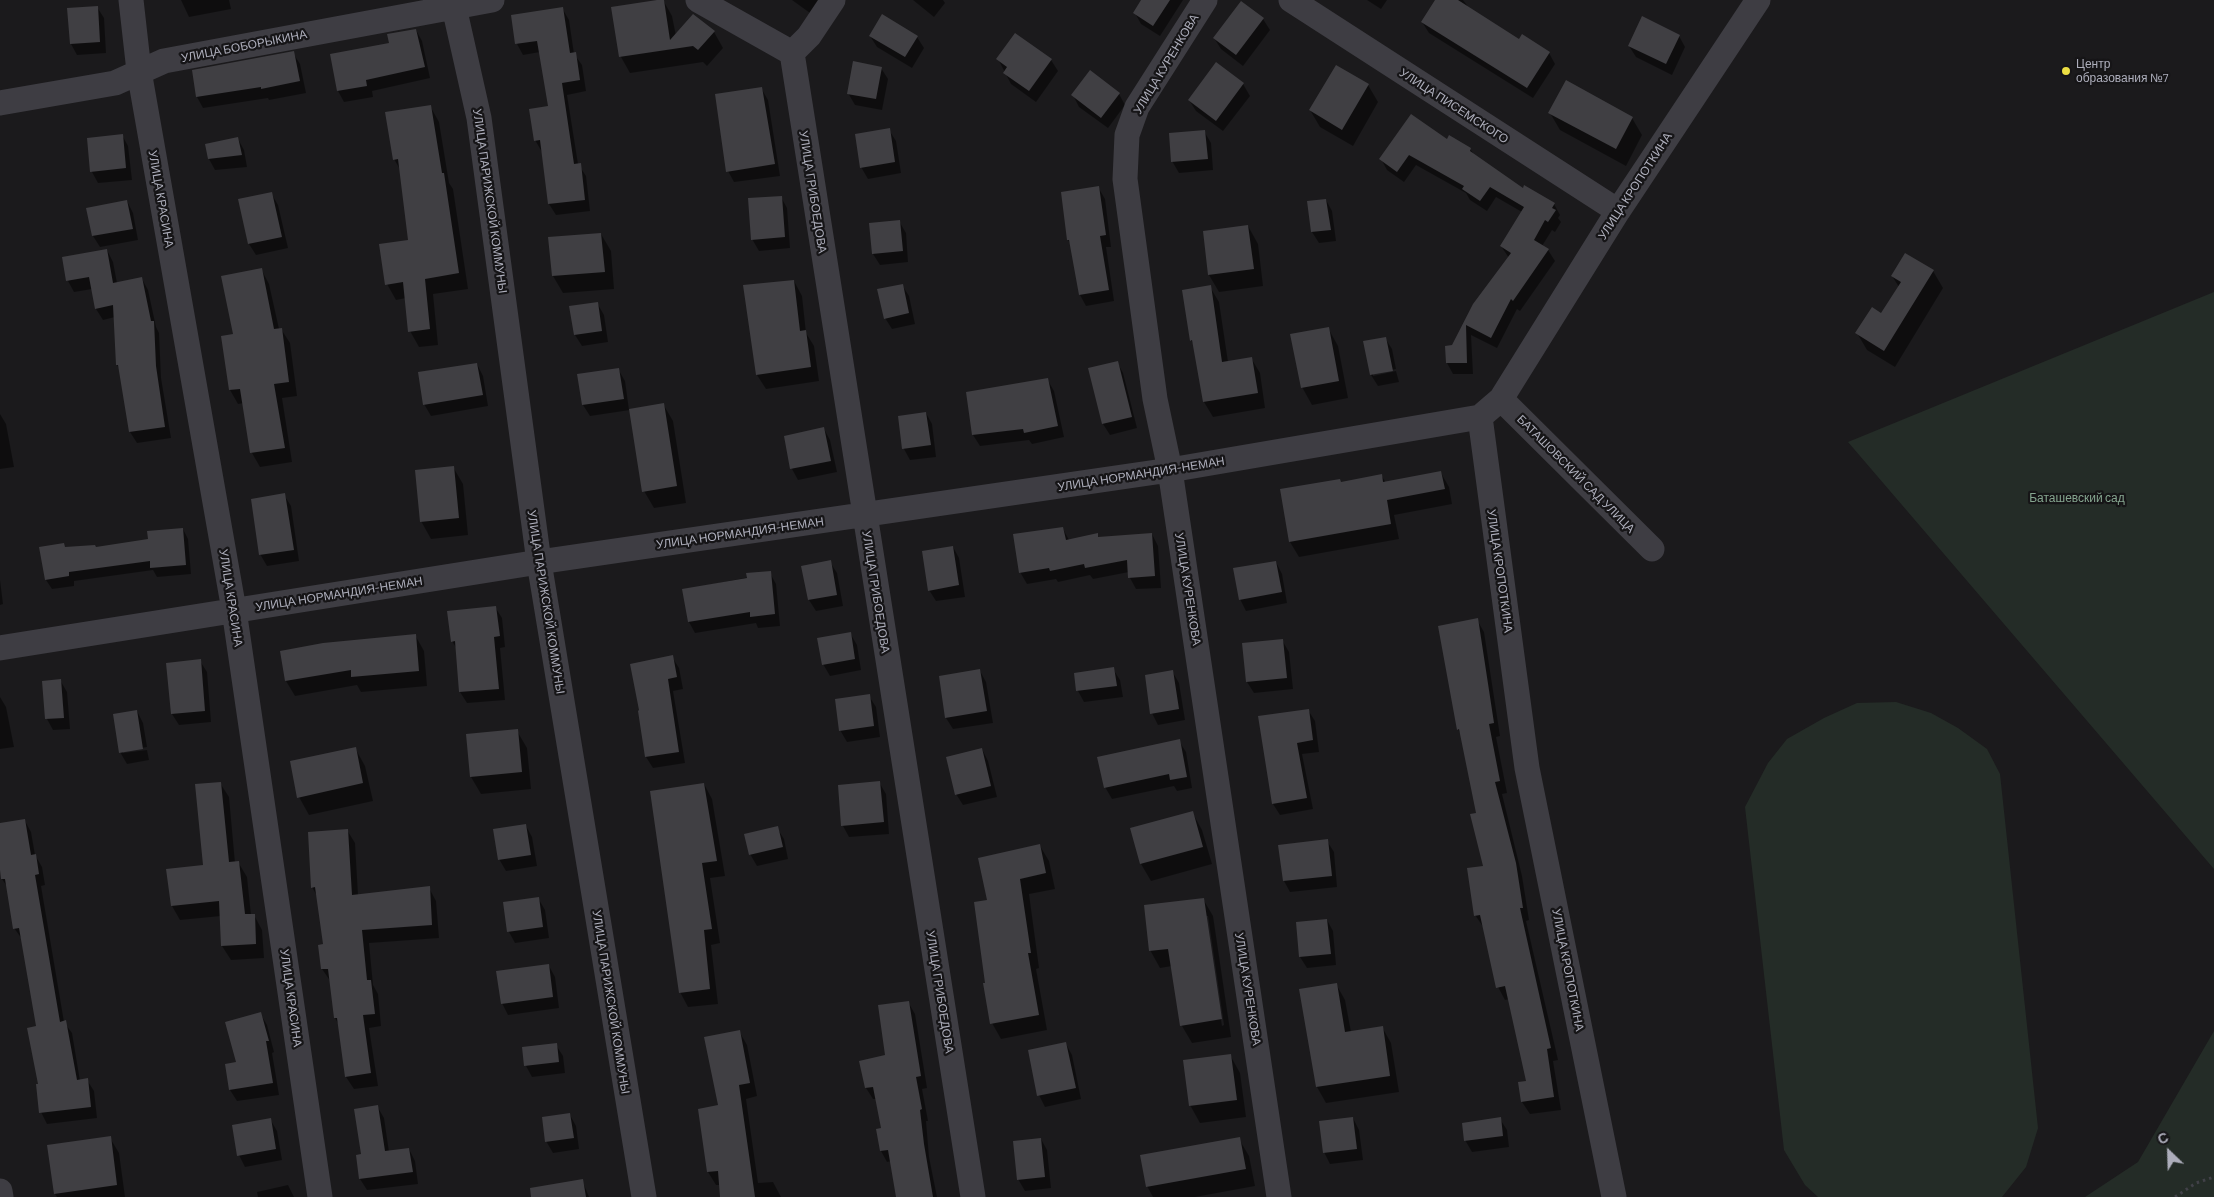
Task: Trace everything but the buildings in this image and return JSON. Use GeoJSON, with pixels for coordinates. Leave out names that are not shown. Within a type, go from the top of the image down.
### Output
{"type":"FeatureCollection","features":[{"type":"Feature","properties":{"kind":"street","name":"УЛИЦА КРАСИНА"},"geometry":{"type":"LineString","coordinates":[[131,0],[139,71],[234,610],[320,1197]]}},
{"type":"Feature","properties":{"kind":"street","name":"УЛИЦА БОБОРЫКИНА"},"geometry":{"type":"LineString","coordinates":[[0,104],[115,84],[139,71],[164,61],[492,0]]}},
{"type":"Feature","properties":{"kind":"street"},"geometry":{"type":"LineString","coordinates":[[698,0],[792,53],[809,36],[834,0]]}},
{"type":"Feature","properties":{"kind":"street","name":"УЛИЦА КУРЕНКОВА"},"geometry":{"type":"LineString","coordinates":[[1205,0],[1137,107],[1127,135],[1125,179],[1155,399],[1170,470],[1279,1197]]}},
{"type":"Feature","properties":{"kind":"street","name":"УЛИЦА ПИСЕМСКОГО"},"geometry":{"type":"LineString","coordinates":[[1291,0],[1618,211]]}},
{"type":"Feature","properties":{"kind":"street","name":"УЛИЦА КРОПОТКИНА"},"geometry":{"type":"LineString","coordinates":[[1614,1197],[1527,768],[1480,417],[1501,399],[1748,6]]}},
{"type":"Feature","properties":{"kind":"street","name":"УЛИЦА ПАРИЖСКОЙ КОММУНЫ"},"geometry":{"type":"LineString","coordinates":[[454,7],[479,118],[539,562],[644,1197]]}},
{"type":"Feature","properties":{"kind":"street","name":"УЛИЦА ГРИБОЕДОВА"},"geometry":{"type":"LineString","coordinates":[[792,53],[973,1197]]}},
{"type":"Feature","properties":{"kind":"street","name":"БАТАШОВСКИЙ САД УЛИЦА"},"geometry":{"type":"LineString","coordinates":[[1501,399],[1652,549]]}},
{"type":"Feature","properties":{"kind":"street","name":"УЛИЦА НОРМАНДИЯ-НЕМАН"},"geometry":{"type":"LineString","coordinates":[[0,648],[539,562],[1170,470],[1480,417]]}},
{"type":"Feature","properties":{"kind":"street"},"geometry":{"type":"LineString","coordinates":[[0,1191],[1,1197]]}},
{"type":"Feature","properties":{"kind":"path"},"geometry":{"type":"LineString","coordinates":[[2176,1197],[2196,1183],[2214,1177]]}},
{"type":"Feature","properties":{"kind":"green space","name":"Баташевский сад"},"geometry":{"type":"Polygon","coordinates":[[[2214,292],[2214,869],[1848,442],[2214,292]]]}},
{"type":"Feature","properties":{"kind":"green space"},"geometry":{"type":"Polygon","coordinates":[[[1896,702],[1931,713],[1958,728],[1987,749],[2000,774],[2038,1128],[2026,1167],[2002,1197],[1818,1197],[1805,1185],[1784,1150],[1745,807],[1768,763],[1787,739],[1824,718],[1857,703],[1896,702]]]}},
{"type":"Feature","properties":{"kind":"green space"},"geometry":{"type":"Polygon","coordinates":[[[2214,1031],[2214,1197],[2085,1197],[2138,1162],[2214,1031]]]}},
{"type":"Feature","properties":{"kind":"place","name":"Центр образования №7"},"geometry":{"type":"Point","coordinates":[2066,71]}}]}
